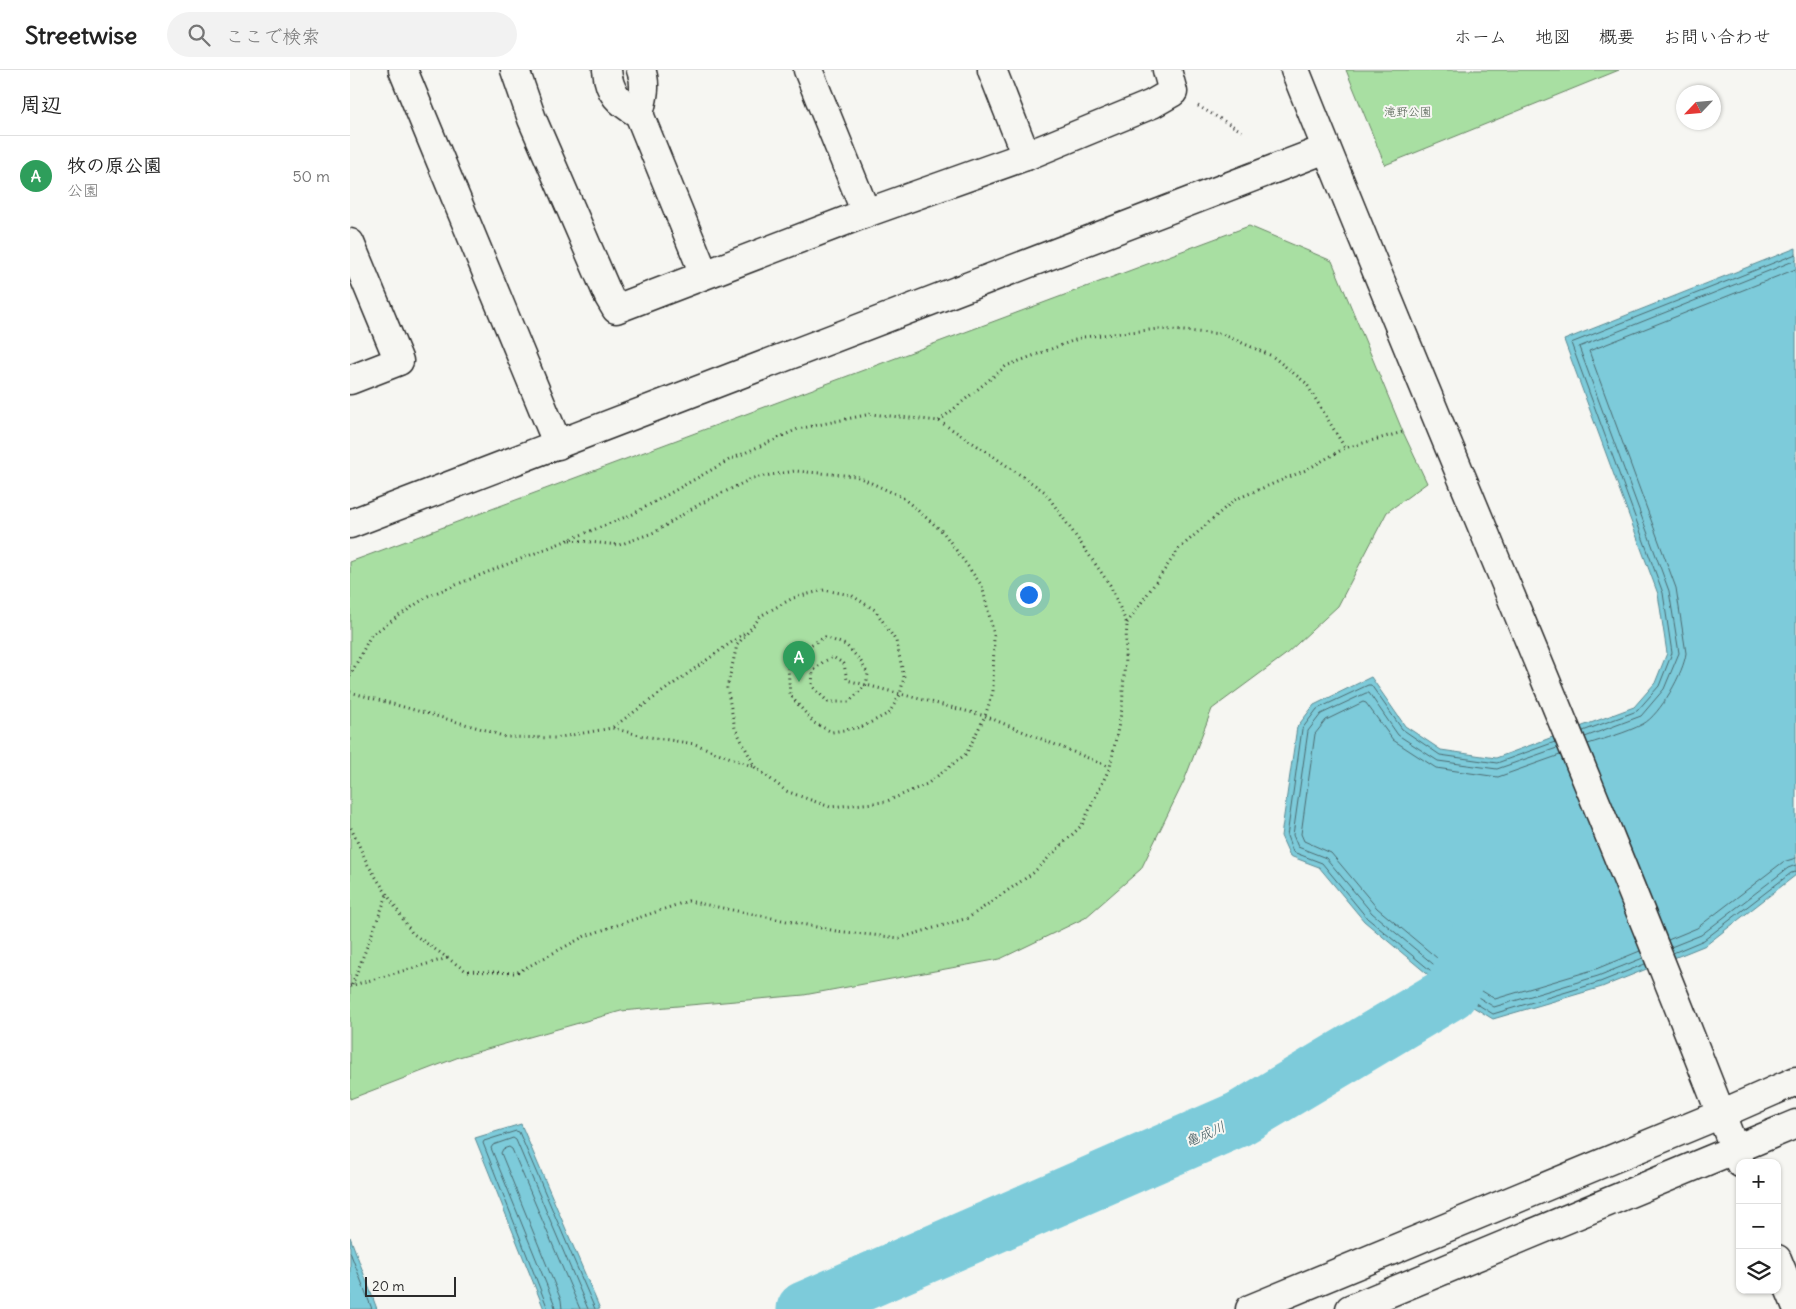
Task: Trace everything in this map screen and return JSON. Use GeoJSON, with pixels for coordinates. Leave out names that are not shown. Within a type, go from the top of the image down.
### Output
{"type":"FeatureCollection","features":[{"type":"Feature","properties":{"kind":"street"},"geometry":{"type":"LineString","coordinates":[[403,70],[558,445]]}},
{"type":"Feature","properties":{"kind":"street"},"geometry":{"type":"LineString","coordinates":[[515,70],[532,119],[609,297],[616,309],[866,213],[1026,156],[1152,104],[1170,81]]}},
{"type":"Feature","properties":{"kind":"street"},"geometry":{"type":"LineString","coordinates":[[607,70],[608,84],[614,95],[624,105],[639,114],[704,274]]}},
{"type":"Feature","properties":{"kind":"street"},"geometry":{"type":"LineString","coordinates":[[639,114],[644,96],[645,80],[641,70]]}},
{"type":"Feature","properties":{"kind":"street"},"geometry":{"type":"LineString","coordinates":[[808,70],[866,213]]}},
{"type":"Feature","properties":{"kind":"street"},"geometry":{"type":"LineString","coordinates":[[992,70],[1026,156]]}},
{"type":"Feature","properties":{"kind":"street"},"geometry":{"type":"LineString","coordinates":[[1294,70],[1528,636],[1738,1157]]}},
{"type":"Feature","properties":{"kind":"street"},"geometry":{"type":"LineString","coordinates":[[350,524],[1326,149]]}},
{"type":"Feature","properties":{"kind":"street"},"geometry":{"type":"LineString","coordinates":[[350,243],[399,361],[350,380]]}},
{"type":"Feature","properties":{"kind":"street"},"geometry":{"type":"LineString","coordinates":[[1250,1309],[1721,1114],[1796,1081]]}},
{"type":"Feature","properties":{"kind":"street"},"geometry":{"type":"LineString","coordinates":[[1350,1309],[1738,1157],[1796,1124]]}},
{"type":"Feature","properties":{"kind":"street"},"geometry":{"type":"LineString","coordinates":[[1781,1269],[1796,1305]]}},
{"type":"Feature","properties":{"kind":"path"},"geometry":{"type":"LineString","coordinates":[[1170,81],[1245,133]]}},
{"type":"Feature","properties":{"kind":"path"},"geometry":{"type":"LineString","coordinates":[[939,421],[1006,366],[1083,337],[1159,329],[1222,334],[1272,356],[1306,382],[1345,448]]}},
{"type":"Feature","properties":{"kind":"path"},"geometry":{"type":"LineString","coordinates":[[350,826],[368,865],[412,933],[466,971],[516,973],[585,936],[688,901],[836,931],[900,938],[968,918],[1033,874],[1082,825],[1110,767],[1122,709],[1127,624],[1110,585],[1045,492],[939,421],[871,414],[798,429],[729,460],[633,514],[428,596],[371,635],[351,674]]}},
{"type":"Feature","properties":{"kind":"path"},"geometry":{"type":"LineString","coordinates":[[1127,624],[1179,549],[1234,500],[1306,470],[1345,448],[1403,432]]}},
{"type":"Feature","properties":{"kind":"path"},"geometry":{"type":"LineString","coordinates":[[350,692],[486,730],[504,737],[555,738],[612,728],[643,736],[696,744],[755,767],[786,792],[830,807],[885,802],[928,784],[966,754],[986,716],[993,692],[994,635],[982,586],[943,532],[902,497],[856,476],[795,471],[753,478],[698,505],[655,532],[619,545],[570,540]]}},
{"type":"Feature","properties":{"kind":"path"},"geometry":{"type":"LineString","coordinates":[[755,767],[734,728],[726,688],[737,645],[762,615],[793,598],[824,590],[851,595],[875,610],[896,641],[904,676],[900,695],[889,713],[862,727],[832,732],[814,723],[790,695],[788,667],[801,650],[825,637],[846,645],[868,674],[866,685],[849,702],[828,702],[812,686],[813,671],[822,662],[833,657],[844,664],[847,680],[866,685],[900,695],[986,716],[1110,767]]}},
{"type":"Feature","properties":{"kind":"path"},"geometry":{"type":"LineString","coordinates":[[612,728],[750,628]]}},
{"type":"Feature","properties":{"kind":"path"},"geometry":{"type":"LineString","coordinates":[[351,986],[387,894]]}},
{"type":"Feature","properties":{"kind":"path"},"geometry":{"type":"LineString","coordinates":[[351,986],[448,958]]}},
{"type":"Feature","properties":{"kind":"green space","name":"滝野公園"},"geometry":{"type":"Polygon","coordinates":[[[1346,70],[1619,70],[1385,165],[1346,70]]]}},
{"type":"Feature","properties":{"kind":"green space"},"geometry":{"type":"Polygon","coordinates":[[[1249,226],[1332,261],[1403,432],[1427,483],[1387,512],[1338,606],[1285,655],[1212,709],[1184,781],[1141,869],[1085,918],[1000,959],[804,995],[621,1011],[459,1057],[350,1099],[350,562],[1249,226]]]}},
{"type":"Feature","properties":{"kind":"water"},"geometry":{"type":"Polygon","coordinates":[[[1796,248],[1796,875],[1706,945],[1602,987],[1493,1019],[1450,993],[1364,921],[1319,867],[1290,856],[1281,836],[1297,727],[1314,705],[1371,677],[1405,726],[1441,750],[1496,758],[1634,707],[1655,683],[1667,653],[1658,594],[1564,340],[1796,248]]]}},
{"type":"Feature","properties":{"kind":"water"},"geometry":{"type":"Polygon","coordinates":[[[521,1124],[600,1309],[544,1309],[475,1138],[521,1124]]]}},
{"type":"Feature","properties":{"kind":"water"},"geometry":{"type":"Polygon","coordinates":[[[350,1237],[377,1309],[350,1309],[350,1237]]]}},
{"type":"Feature","properties":{"kind":"waterway","name":"亀成川"},"geometry":{"type":"LineString","coordinates":[[804,1309],[1239,1119],[1450,993],[1483,926]]}},
{"type":"Feature","properties":{"kind":"place","name":"牧の原公園"},"geometry":{"type":"Point","coordinates":[799,682]}}]}
